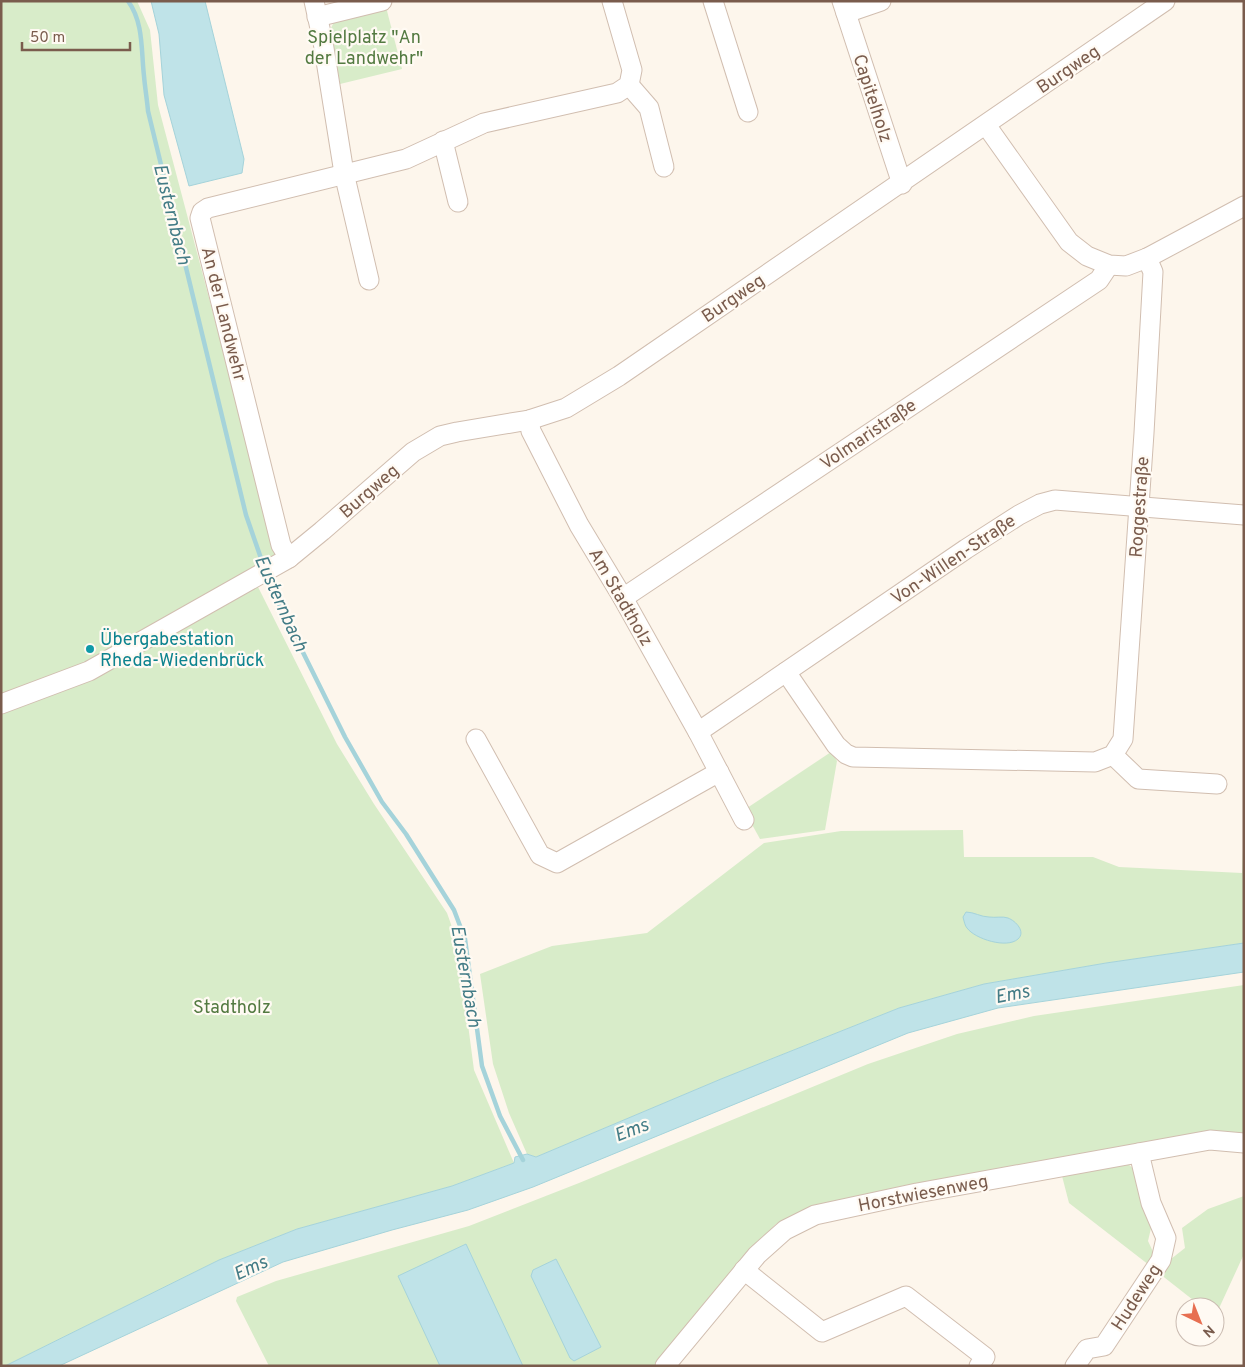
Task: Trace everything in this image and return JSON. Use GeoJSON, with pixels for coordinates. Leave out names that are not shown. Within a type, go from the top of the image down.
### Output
{"type":"FeatureCollection","features":[{"type":"Feature","properties":{"kind":"street"},"geometry":{"type":"LineString","coordinates":[[369,280],[344,173],[316,9],[382,1]]}},
{"type":"Feature","properties":{"kind":"street"},"geometry":{"type":"LineString","coordinates":[[344,173],[406,158],[484,124],[617,93],[629,85],[632,70],[612,1]]}},
{"type":"Feature","properties":{"kind":"street"},"geometry":{"type":"LineString","coordinates":[[713,1],[748,112]]}},
{"type":"Feature","properties":{"kind":"street","name":"Capitelholz"},"geometry":{"type":"LineString","coordinates":[[881,1],[844,7],[902,184]]}},
{"type":"Feature","properties":{"kind":"street","name":"Burgweg"},"geometry":{"type":"LineString","coordinates":[[1,704],[89,670],[283,561],[322,532],[414,452],[440,436],[529,420],[566,408],[619,376],[902,184],[1165,1]]}},
{"type":"Feature","properties":{"kind":"street"},"geometry":{"type":"LineString","coordinates":[[629,85],[649,108],[664,167]]}},
{"type":"Feature","properties":{"kind":"street"},"geometry":{"type":"LineString","coordinates":[[986,125],[1069,242],[1087,256],[1109,265],[1126,266],[1147,258],[1244,206]]}},
{"type":"Feature","properties":{"kind":"street"},"geometry":{"type":"LineString","coordinates":[[443,141],[458,202]]}},
{"type":"Feature","properties":{"kind":"street","name":"An der Landwehr"},"geometry":{"type":"LineString","coordinates":[[283,561],[281,545],[200,218],[202,212],[208,208],[344,173]]}},
{"type":"Feature","properties":{"kind":"street","name":"Roggestraße"},"geometry":{"type":"LineString","coordinates":[[1113,756],[1123,739],[1139,508],[1153,272],[1147,258]]}},
{"type":"Feature","properties":{"kind":"street","name":"Volmaristraße"},"geometry":{"type":"LineString","coordinates":[[623,598],[1099,280],[1109,265]]}},
{"type":"Feature","properties":{"kind":"street","name":"Am Stadtholz"},"geometry":{"type":"LineString","coordinates":[[529,420],[531,431],[579,525],[623,598],[698,732],[744,820]]}},
{"type":"Feature","properties":{"kind":"street","name":"Von-Willen-Straße"},"geometry":{"type":"LineString","coordinates":[[698,732],[966,549],[1019,515],[1040,504],[1055,500],[1244,515]]}},
{"type":"Feature","properties":{"kind":"street"},"geometry":{"type":"LineString","coordinates":[[786,672],[836,745],[846,754],[853,757],[1095,762],[1113,756],[1138,779],[1216,784]]}},
{"type":"Feature","properties":{"kind":"street"},"geometry":{"type":"LineString","coordinates":[[476,739],[540,855],[557,863],[719,772]]}},
{"type":"Feature","properties":{"kind":"street","name":"Horstwiesenweg"},"geometry":{"type":"LineString","coordinates":[[665,1366],[757,1255],[785,1230],[815,1215],[917,1193],[1210,1140],[1244,1143]]}},
{"type":"Feature","properties":{"kind":"street","name":"Hudeweg"},"geometry":{"type":"LineString","coordinates":[[1075,1366],[1088,1348],[1104,1346],[1161,1260],[1166,1238],[1150,1203],[1139,1153]]}},
{"type":"Feature","properties":{"kind":"street"},"geometry":{"type":"LineString","coordinates":[[744,1270],[822,1332],[906,1296],[985,1357],[979,1366]]}},
{"type":"Feature","properties":{"kind":"green space","name":"Stadtholz"},"geometry":{"type":"Polygon","coordinates":[[[1,1],[137,1],[150,30],[158,105],[277,555],[250,571],[337,744],[374,804],[447,913],[457,941],[474,1070],[514,1163],[452,1186],[297,1229],[219,1260],[5,1366],[1,1366],[1,1]]]}},
{"type":"Feature","properties":{"kind":"green space","name":"Spielplatz \"An der Landwehr\""},"geometry":{"type":"Polygon","coordinates":[[[386,7],[402,69],[340,84],[330,30],[335,20],[386,7]]]}},
{"type":"Feature","properties":{"kind":"green space"},"geometry":{"type":"Polygon","coordinates":[[[831,752],[837,761],[825,830],[760,839],[744,810],[831,752]]]}},
{"type":"Feature","properties":{"kind":"green space"},"geometry":{"type":"Polygon","coordinates":[[[1244,828],[1244,943],[1106,963],[984,984],[899,1008],[721,1079],[536,1157],[527,1154],[509,1113],[493,1064],[480,974],[552,946],[647,933],[764,843],[841,831],[963,830],[964,857],[1093,857],[1119,867],[1242,873],[1244,828]]]}},
{"type":"Feature","properties":{"kind":"green space"},"geometry":{"type":"Polygon","coordinates":[[[1244,985],[1244,1134],[1212,1131],[1022,1164],[811,1208],[776,1224],[751,1248],[675,1350],[655,1366],[269,1366],[236,1301],[237,1297],[276,1281],[469,1226],[579,1183],[868,1064],[957,1034],[1034,1016],[1244,985]]]}},
{"type":"Feature","properties":{"kind":"green space"},"geometry":{"type":"Polygon","coordinates":[[[1128,1164],[1139,1174],[1152,1224],[1148,1241],[1155,1256],[1149,1265],[1069,1203],[1062,1176],[1128,1164]]]}},
{"type":"Feature","properties":{"kind":"green space"},"geometry":{"type":"Polygon","coordinates":[[[1244,1196],[1244,1254],[1224,1297],[1189,1297],[1160,1274],[1171,1259],[1185,1248],[1182,1228],[1208,1209],[1244,1196]]]}},
{"type":"Feature","properties":{"kind":"water"},"geometry":{"type":"Polygon","coordinates":[[[151,1],[205,1],[244,159],[242,173],[189,186],[164,95],[159,34],[151,1]]]}},
{"type":"Feature","properties":{"kind":"water"},"geometry":{"type":"Polygon","coordinates":[[[966,912],[986,917],[1008,918],[1019,927],[1020,936],[1013,942],[999,943],[977,936],[966,927],[963,917],[966,912]]]}},
{"type":"Feature","properties":{"kind":"water","name":"Ems"},"geometry":{"type":"Polygon","coordinates":[[[1244,943],[1244,972],[998,1008],[908,1033],[533,1187],[468,1210],[283,1262],[59,1366],[5,1366],[219,1260],[297,1229],[452,1186],[514,1163],[515,1157],[527,1154],[536,1157],[721,1079],[899,1008],[984,984],[1106,963],[1244,943]]]}},
{"type":"Feature","properties":{"kind":"water"},"geometry":{"type":"Polygon","coordinates":[[[466,1244],[523,1366],[440,1366],[398,1276],[466,1244]]]}},
{"type":"Feature","properties":{"kind":"water"},"geometry":{"type":"Polygon","coordinates":[[[556,1259],[601,1347],[574,1361],[570,1358],[531,1276],[533,1270],[556,1259]]]}},
{"type":"Feature","properties":{"kind":"waterway","name":"Eusternbach"},"geometry":{"type":"LineString","coordinates":[[128,1],[137,18],[141,37],[148,111],[246,515],[264,567]]}},
{"type":"Feature","properties":{"kind":"waterway","name":"Eusternbach"},"geometry":{"type":"LineString","coordinates":[[267,577],[345,737],[382,802],[406,834],[454,910],[465,939],[482,1066],[500,1116],[523,1160]]}},
{"type":"Feature","properties":{"kind":"place","name":"Übergabestation Rheda-Wiedenbrück"},"geometry":{"type":"Point","coordinates":[90,649]}}]}
